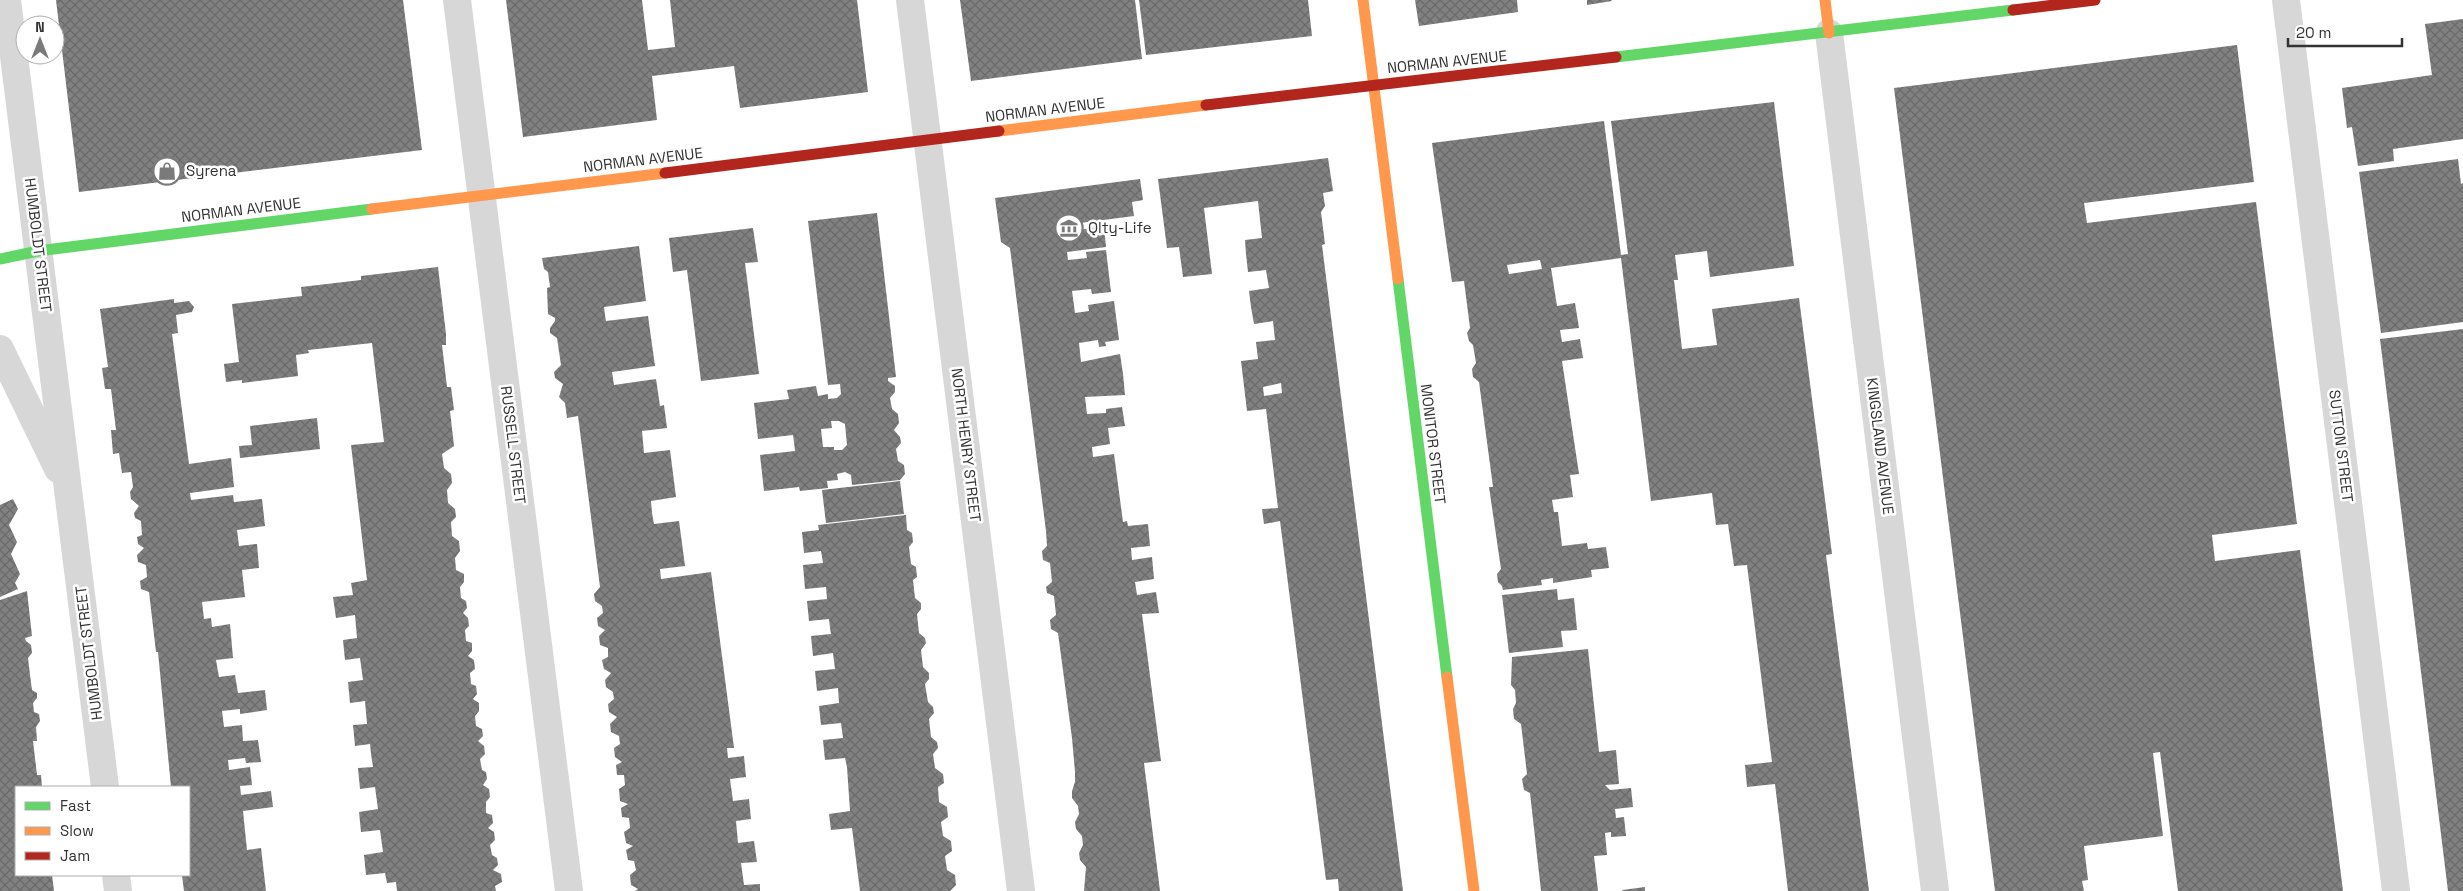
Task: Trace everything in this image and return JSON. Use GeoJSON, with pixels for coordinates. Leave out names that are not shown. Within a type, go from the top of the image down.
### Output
{"type":"FeatureCollection","features":[{"type":"Feature","properties":{"kind":"street","name":"HUMBOLDT STREET"},"geometry":{"type":"LineString","coordinates":[[7,0],[105,786]]}},
{"type":"Feature","properties":{"kind":"street","name":"RUSSELL STREET"},"geometry":{"type":"LineString","coordinates":[[457,0],[569,891]]}},
{"type":"Feature","properties":{"kind":"street","name":"NORTH HENRY STREET"},"geometry":{"type":"LineString","coordinates":[[910,0],[1022,891]]}},
{"type":"Feature","properties":{"kind":"street","name":"MONITOR STREET"},"geometry":{"type":"LineString","coordinates":[[1363,0],[1474,891]]}},
{"type":"Feature","properties":{"kind":"street","name":"KINGSLAND AVENUE"},"geometry":{"type":"LineString","coordinates":[[1825,0],[1935,891]]}},
{"type":"Feature","properties":{"kind":"street","name":"NORMAN AVENUE"},"geometry":{"type":"LineString","coordinates":[[0,260],[38,251],[928,139],[1374,85],[1829,34],[2095,0]]}},
{"type":"Feature","properties":{"kind":"street","name":"SUTTON STREET"},"geometry":{"type":"LineString","coordinates":[[2286,0],[2396,891]]}},
{"type":"Feature","properties":{"kind":"street","name":"HUMBOLDT STREET"},"geometry":{"type":"LineString","coordinates":[[0,349],[68,489]]}},
{"type":"Feature","properties":{"kind":"street"},"geometry":{"type":"LineString","coordinates":[[116,876],[118,891]]}},
{"type":"Feature","properties":{"kind":"building"},"geometry":{"type":"Polygon","coordinates":[[[56,0],[403,0],[422,150],[79,192],[64,65],[65,15],[58,15],[56,0]]]}},
{"type":"Feature","properties":{"kind":"building"},"geometry":{"type":"Polygon","coordinates":[[[506,0],[642,0],[648,50],[675,47],[670,0],[857,0],[868,92],[740,108],[734,66],[652,76],[657,120],[523,137],[506,0]]]}},
{"type":"Feature","properties":{"kind":"building"},"geometry":{"type":"Polygon","coordinates":[[[960,0],[1135,0],[1142,59],[971,81],[960,0]]]}},
{"type":"Feature","properties":{"kind":"building"},"geometry":{"type":"Polygon","coordinates":[[[1139,0],[1308,0],[1312,36],[1146,55],[1139,0]]]}},
{"type":"Feature","properties":{"kind":"building"},"geometry":{"type":"Polygon","coordinates":[[[1415,0],[1517,0],[1518,12],[1419,26],[1415,0]]]}},
{"type":"Feature","properties":{"kind":"building"},"geometry":{"type":"Polygon","coordinates":[[[1587,0],[1611,0],[1612,1],[1587,5],[1587,0]]]}},
{"type":"Feature","properties":{"kind":"building"},"geometry":{"type":"Polygon","coordinates":[[[2463,19],[2463,139],[2393,149],[2394,161],[2358,166],[2352,127],[2347,128],[2342,88],[2432,75],[2425,24],[2463,19]]]}},
{"type":"Feature","properties":{"kind":"building"},"geometry":{"type":"Polygon","coordinates":[[[2237,45],[2254,182],[2084,203],[2087,223],[2256,202],[2297,524],[2212,535],[2215,561],[2300,550],[2343,891],[2178,891],[2160,752],[2153,753],[2163,836],[2084,846],[2088,880],[2082,881],[2084,891],[1995,891],[1894,88],[2237,45]]]}},
{"type":"Feature","properties":{"kind":"building"},"geometry":{"type":"Polygon","coordinates":[[[1774,102],[1794,266],[1710,277],[1707,251],[1675,255],[1678,280],[1674,280],[1682,349],[1717,345],[1712,309],[1799,298],[1832,554],[1826,555],[1869,891],[1788,891],[1775,784],[1747,787],[1745,765],[1772,762],[1747,565],[1734,566],[1728,524],[1716,525],[1712,493],[1651,501],[1621,258],[1551,268],[1557,306],[1575,303],[1579,328],[1560,330],[1562,342],[1580,339],[1583,358],[1562,361],[1579,474],[1570,475],[1573,497],[1552,500],[1554,512],[1558,512],[1562,546],[1587,543],[1588,549],[1606,547],[1609,568],[1591,570],[1592,577],[1553,583],[1553,578],[1541,580],[1542,585],[1503,590],[1498,582],[1497,574],[1501,569],[1489,487],[1493,487],[1479,382],[1473,377],[1472,369],[1476,363],[1473,345],[1469,341],[1467,333],[1470,328],[1464,281],[1452,282],[1432,143],[1604,121],[1621,255],[1628,254],[1611,121],[1774,102]],[[1540,260],[1507,265],[1509,274],[1542,269],[1540,260]]]}},
{"type":"Feature","properties":{"kind":"building"},"geometry":{"type":"Polygon","coordinates":[[[1328,158],[1333,191],[1323,193],[1325,206],[1321,212],[1325,244],[1322,245],[1403,891],[1339,891],[1338,879],[1326,880],[1280,521],[1264,524],[1262,509],[1278,508],[1266,409],[1247,411],[1241,361],[1258,359],[1256,342],[1275,340],[1273,321],[1254,324],[1249,291],[1269,288],[1266,270],[1248,272],[1245,240],[1262,238],[1258,201],[1204,208],[1212,274],[1183,277],[1179,247],[1167,248],[1158,179],[1328,158]],[[1281,383],[1263,387],[1264,396],[1282,393],[1281,383]]]}},
{"type":"Feature","properties":{"kind":"building"},"geometry":{"type":"Polygon","coordinates":[[[2458,159],[2461,184],[2463,183],[2463,322],[2381,333],[2359,172],[2458,159]]]}},
{"type":"Feature","properties":{"kind":"building"},"geometry":{"type":"Polygon","coordinates":[[[1140,179],[1143,200],[1132,202],[1134,216],[1065,225],[1065,232],[1104,226],[1106,247],[1067,252],[1068,260],[1087,258],[1086,252],[1106,250],[1111,292],[1092,294],[1091,289],[1072,291],[1075,313],[1089,311],[1088,305],[1114,301],[1117,324],[1119,340],[1105,342],[1106,346],[1099,347],[1098,340],[1079,343],[1081,362],[1120,354],[1123,374],[1125,395],[1085,397],[1087,414],[1106,413],[1106,409],[1122,407],[1125,426],[1108,428],[1110,444],[1092,447],[1093,457],[1114,454],[1123,522],[1127,521],[1128,526],[1148,524],[1150,546],[1131,548],[1132,560],[1152,557],[1154,579],[1135,582],[1137,595],[1156,592],[1159,613],[1142,614],[1161,761],[1144,763],[1160,891],[1084,891],[1086,867],[1080,860],[1079,853],[1083,845],[1082,836],[1076,829],[1075,822],[1079,814],[1078,806],[1072,798],[1075,772],[1072,738],[1058,633],[1051,629],[1050,620],[1056,615],[1054,596],[1047,593],[1046,587],[1052,582],[1050,563],[1043,560],[1042,551],[1047,546],[1046,531],[1010,248],[1001,242],[995,198],[1140,179]]]}},
{"type":"Feature","properties":{"kind":"building"},"geometry":{"type":"Polygon","coordinates":[[[877,213],[896,377],[888,378],[888,381],[895,386],[895,392],[890,398],[892,409],[898,414],[899,423],[894,430],[900,437],[901,443],[896,449],[898,461],[904,465],[905,474],[900,480],[852,485],[851,475],[845,472],[837,474],[838,480],[827,481],[828,488],[800,491],[799,487],[764,491],[760,455],[795,451],[794,442],[793,435],[758,439],[754,403],[789,399],[787,390],[816,386],[818,396],[828,394],[828,399],[837,398],[841,394],[840,384],[828,385],[808,221],[877,213]],[[831,421],[832,428],[821,429],[823,447],[834,447],[834,450],[842,450],[847,445],[845,424],[839,421],[831,421]]]}},
{"type":"Feature","properties":{"kind":"building"},"geometry":{"type":"Polygon","coordinates":[[[753,228],[758,262],[745,263],[759,374],[701,381],[687,270],[673,272],[669,238],[753,228]]]}},
{"type":"Feature","properties":{"kind":"building"},"geometry":{"type":"Polygon","coordinates":[[[639,246],[646,301],[604,307],[605,315],[606,321],[648,316],[655,366],[612,372],[614,385],[656,379],[660,406],[664,405],[667,428],[642,431],[644,453],[670,450],[676,497],[651,501],[652,513],[654,524],[679,521],[685,566],[660,569],[661,579],[711,572],[734,748],[727,748],[728,758],[744,756],[746,777],[730,779],[733,801],[749,799],[751,819],[736,821],[738,843],[754,841],[757,862],[741,863],[744,885],[760,884],[760,891],[635,891],[638,889],[631,885],[630,875],[636,870],[634,861],[628,860],[626,850],[633,846],[626,843],[624,832],[630,828],[629,818],[622,817],[621,808],[628,804],[620,801],[619,789],[625,785],[624,775],[617,775],[616,765],[622,762],[615,757],[614,748],[620,744],[619,736],[611,732],[610,724],[617,717],[609,712],[608,704],[614,699],[613,692],[606,687],[605,680],[611,673],[604,669],[602,660],[608,657],[608,648],[600,645],[599,636],[605,630],[598,626],[597,618],[603,613],[602,606],[595,601],[594,594],[600,587],[578,416],[567,418],[565,403],[559,397],[563,384],[555,378],[554,372],[561,365],[557,338],[550,333],[550,328],[555,318],[548,314],[547,288],[550,287],[548,272],[544,269],[542,258],[639,246]]]}},
{"type":"Feature","properties":{"kind":"building"},"geometry":{"type":"Polygon","coordinates":[[[438,267],[446,334],[446,345],[442,345],[447,387],[451,387],[454,410],[450,411],[454,446],[442,454],[444,468],[451,474],[452,483],[447,490],[448,503],[455,509],[456,517],[451,522],[452,536],[459,541],[460,551],[455,558],[456,570],[464,574],[464,582],[460,587],[461,598],[466,601],[467,608],[463,613],[468,618],[469,626],[465,630],[466,641],[472,643],[472,651],[468,656],[474,660],[475,669],[470,673],[471,684],[476,686],[477,694],[473,699],[479,703],[479,711],[475,716],[476,726],[482,729],[483,736],[478,741],[484,746],[485,754],[480,759],[482,770],[486,772],[487,779],[483,785],[489,789],[490,797],[486,802],[486,813],[492,815],[493,823],[488,828],[494,832],[495,840],[490,845],[492,855],[497,858],[498,865],[493,870],[501,874],[502,882],[495,886],[496,891],[397,891],[396,882],[387,883],[385,873],[366,875],[364,855],[383,852],[380,830],[361,832],[359,812],[378,809],[375,787],[360,789],[358,768],[373,767],[370,744],[355,746],[353,725],[367,724],[365,701],[350,703],[348,682],[363,680],[360,658],[345,660],[343,640],[357,638],[355,615],[336,618],[333,597],[353,595],[351,583],[367,580],[351,445],[384,442],[372,343],[308,350],[309,353],[296,355],[298,376],[242,383],[242,380],[226,382],[224,364],[239,362],[232,304],[302,296],[301,287],[361,280],[361,276],[438,267]]]}},
{"type":"Feature","properties":{"kind":"building"},"geometry":{"type":"Polygon","coordinates":[[[174,299],[174,303],[189,301],[194,307],[192,312],[176,315],[178,333],[172,334],[189,464],[231,458],[234,487],[190,493],[191,500],[233,495],[234,502],[262,499],[265,526],[237,530],[239,546],[257,544],[259,568],[242,570],[245,597],[202,602],[204,619],[211,618],[212,627],[230,624],[233,658],[216,660],[219,677],[235,675],[238,693],[265,690],[267,710],[240,714],[240,709],[222,711],[224,727],[242,725],[243,741],[258,740],[261,762],[246,763],[245,758],[228,760],[229,770],[250,767],[252,785],[240,786],[241,795],[271,791],[273,807],[243,811],[247,850],[261,848],[266,891],[184,891],[182,876],[190,876],[190,786],[171,786],[158,652],[156,652],[149,592],[141,589],[140,581],[147,577],[146,565],[138,562],[137,555],[144,548],[138,544],[137,537],[142,535],[141,521],[135,518],[134,513],[139,506],[131,499],[130,492],[133,487],[131,472],[122,473],[119,453],[113,454],[111,430],[116,430],[111,389],[105,389],[102,368],[108,367],[100,309],[174,299]]]}},
{"type":"Feature","properties":{"kind":"building"},"geometry":{"type":"Polygon","coordinates":[[[2463,329],[2463,891],[2448,891],[2380,339],[2463,329]]]}},
{"type":"Feature","properties":{"kind":"building"},"geometry":{"type":"Polygon","coordinates":[[[317,418],[320,449],[240,458],[239,446],[252,445],[250,426],[317,418]]]}},
{"type":"Feature","properties":{"kind":"building"},"geometry":{"type":"Polygon","coordinates":[[[900,481],[904,514],[826,523],[822,490],[900,481]]]}},
{"type":"Feature","properties":{"kind":"building"},"geometry":{"type":"Polygon","coordinates":[[[13,499],[18,509],[9,525],[17,542],[11,554],[20,574],[15,583],[18,589],[0,597],[0,505],[13,499]]]}},
{"type":"Feature","properties":{"kind":"building"},"geometry":{"type":"Polygon","coordinates":[[[906,515],[907,530],[912,533],[913,542],[909,547],[911,564],[916,567],[917,577],[913,580],[915,598],[921,603],[921,609],[917,614],[919,633],[925,638],[926,643],[921,650],[923,667],[929,673],[929,679],[925,684],[928,702],[933,707],[934,713],[929,719],[931,737],[937,742],[938,748],[933,754],[935,768],[943,774],[944,783],[938,787],[939,802],[947,807],[948,817],[941,822],[943,836],[951,841],[952,851],[945,856],[947,870],[955,875],[956,885],[950,891],[860,891],[852,828],[831,830],[829,814],[850,811],[847,767],[845,758],[825,760],[823,740],[843,738],[841,723],[821,725],[819,706],[839,703],[838,688],[817,691],[815,671],[835,669],[833,653],[813,656],[811,636],[831,634],[829,619],[809,621],[807,601],[827,599],[826,587],[805,589],[803,565],[823,563],[821,551],[804,553],[802,532],[819,530],[818,525],[906,515]]]}},
{"type":"Feature","properties":{"kind":"building"},"geometry":{"type":"Polygon","coordinates":[[[1557,589],[1558,600],[1574,598],[1577,630],[1561,631],[1563,647],[1509,653],[1502,595],[1557,589]]]}},
{"type":"Feature","properties":{"kind":"building"},"geometry":{"type":"Polygon","coordinates":[[[27,591],[32,636],[25,638],[31,645],[32,653],[28,658],[30,675],[32,690],[37,693],[37,698],[33,703],[34,712],[39,714],[40,721],[36,727],[37,741],[33,741],[37,775],[41,775],[42,786],[15,786],[15,876],[52,876],[54,891],[0,891],[0,600],[27,591]]]}},
{"type":"Feature","properties":{"kind":"building"},"geometry":{"type":"Polygon","coordinates":[[[1588,649],[1599,752],[1616,750],[1619,784],[1605,785],[1610,790],[1631,788],[1633,807],[1615,809],[1616,818],[1624,817],[1626,836],[1611,837],[1611,832],[1605,833],[1607,855],[1594,856],[1598,891],[1541,891],[1530,793],[1524,790],[1522,779],[1527,774],[1521,724],[1514,719],[1513,709],[1516,703],[1515,690],[1511,685],[1512,657],[1588,649]]]}},
{"type":"Feature","properties":{"kind":"building"},"geometry":{"type":"Polygon","coordinates":[[[1645,887],[1645,891],[1622,890],[1645,887]]]}},
{"type":"Feature","properties":{"kind":"traffic: fast"},"geometry":{"type":"LineString","coordinates":[[1616,57],[2013,10]]}},
{"type":"Feature","properties":{"kind":"traffic: fast"},"geometry":{"type":"LineString","coordinates":[[0,259],[38,251],[372,209]]}},
{"type":"Feature","properties":{"kind":"traffic: fast"},"geometry":{"type":"LineString","coordinates":[[1398,279],[1447,677]]}},
{"type":"Feature","properties":{"kind":"traffic: slow"},"geometry":{"type":"LineString","coordinates":[[1363,0],[1398,279]]}},
{"type":"Feature","properties":{"kind":"traffic: slow"},"geometry":{"type":"LineString","coordinates":[[1825,0],[1829,33]]}},
{"type":"Feature","properties":{"kind":"traffic: slow"},"geometry":{"type":"LineString","coordinates":[[999,131],[1206,105]]}},
{"type":"Feature","properties":{"kind":"traffic: slow"},"geometry":{"type":"LineString","coordinates":[[372,209],[665,173]]}},
{"type":"Feature","properties":{"kind":"traffic: slow"},"geometry":{"type":"LineString","coordinates":[[1447,677],[1474,891]]}},
{"type":"Feature","properties":{"kind":"traffic: jam"},"geometry":{"type":"LineString","coordinates":[[2013,10],[2095,0]]}},
{"type":"Feature","properties":{"kind":"traffic: jam"},"geometry":{"type":"LineString","coordinates":[[1206,105],[1616,57]]}},
{"type":"Feature","properties":{"kind":"traffic: jam"},"geometry":{"type":"LineString","coordinates":[[665,173],[999,131]]}},
{"type":"Feature","properties":{"kind":"place","name":"Syrena"},"geometry":{"type":"Point","coordinates":[167,171]}},
{"type":"Feature","properties":{"kind":"place","name":"Qlty-Life"},"geometry":{"type":"Point","coordinates":[1069,228]}}]}
